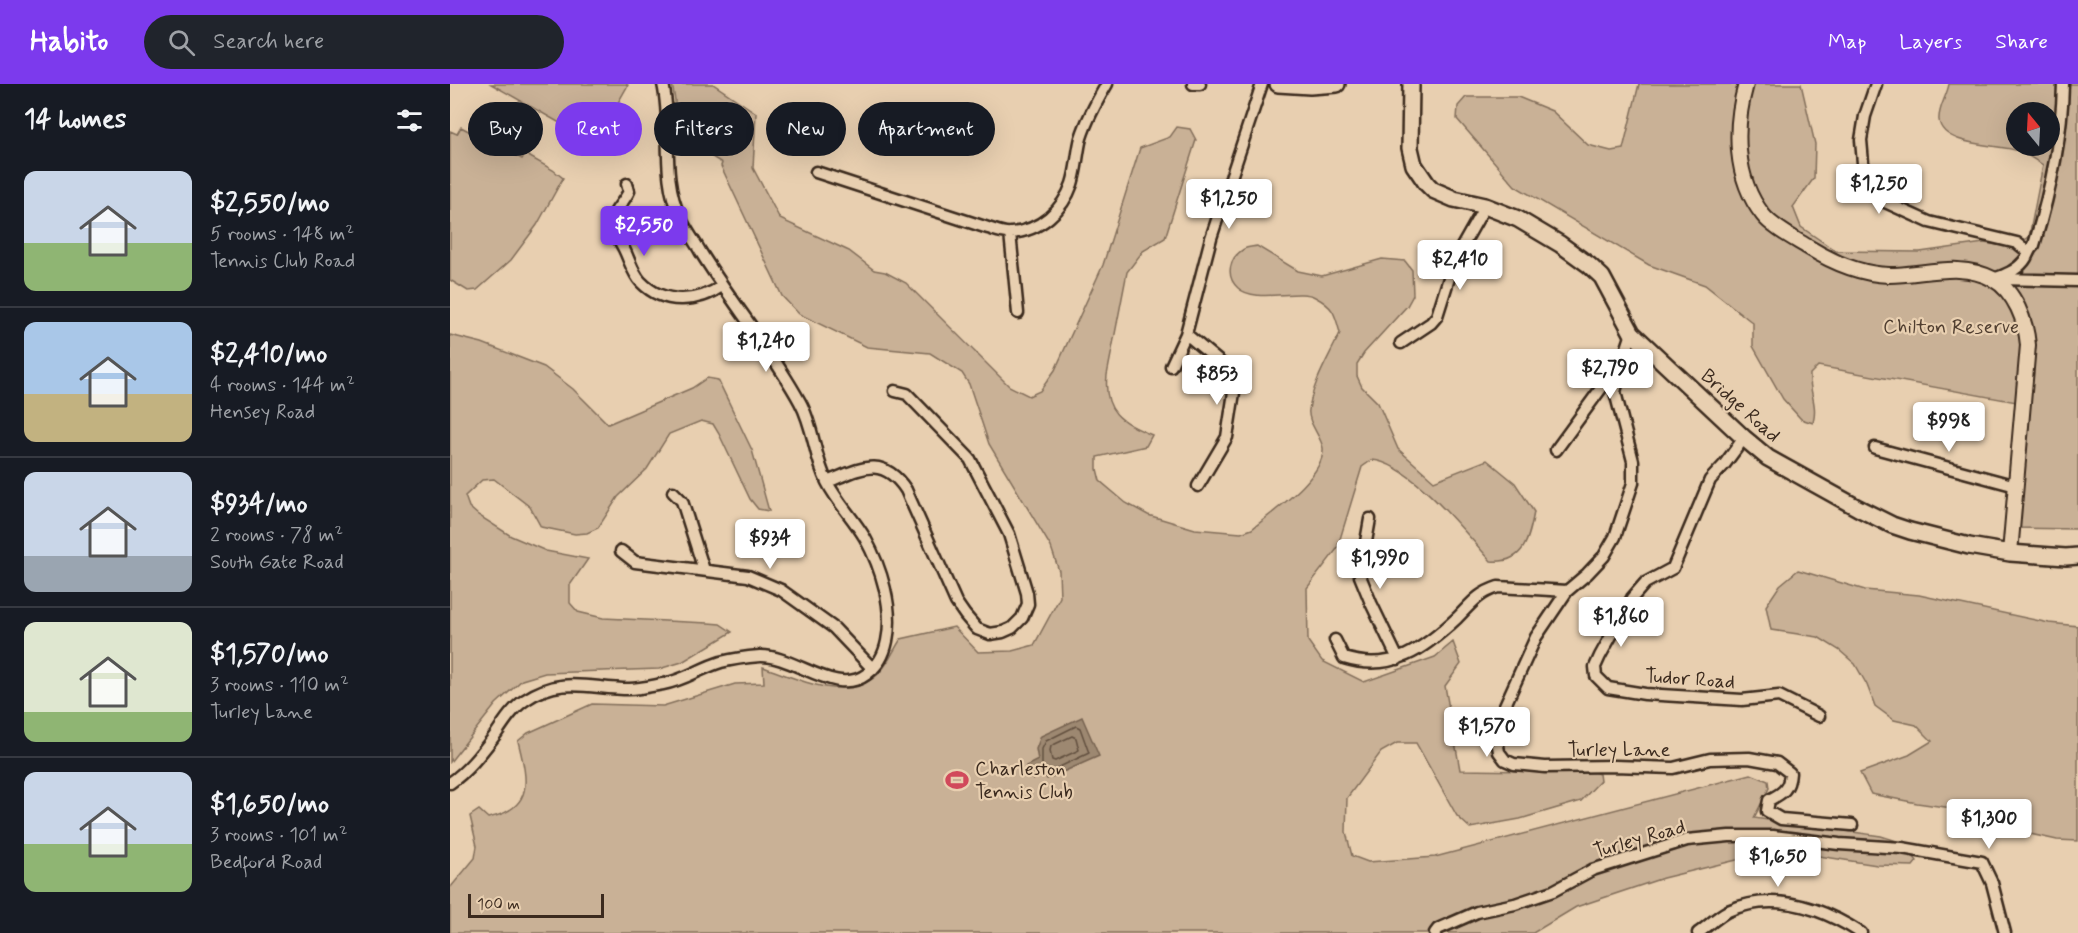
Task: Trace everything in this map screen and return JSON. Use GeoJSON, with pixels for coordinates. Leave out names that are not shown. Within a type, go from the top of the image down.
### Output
{"type":"FeatureCollection","features":[{"type":"Feature","properties":{"kind":"main road"},"geometry":{"type":"LineString","coordinates":[[1278,84],[1310,86],[1337,84]]}},
{"type":"Feature","properties":{"kind":"main road","name":"Bridge Road"},"geometry":{"type":"LineString","coordinates":[[1411,84],[1410,148],[1414,165],[1433,190],[1518,219],[1560,244],[1589,265],[1602,277],[1632,333],[1768,458],[1892,525],[1969,546],[2010,553],[2078,556]]}},
{"type":"Feature","properties":{"kind":"street"},"geometry":{"type":"LineString","coordinates":[[450,783],[461,775],[480,754],[509,716],[524,701],[542,691],[567,684],[630,689],[667,684],[722,662],[762,656],[787,660],[826,678],[848,682],[862,678],[882,658],[888,638],[886,597],[879,567],[865,538],[827,482],[818,458],[813,433],[802,405],[680,217],[670,188],[663,84]]}},
{"type":"Feature","properties":{"kind":"street"},"geometry":{"type":"LineString","coordinates":[[816,172],[988,228],[1010,233],[1031,228],[1050,218],[1064,203],[1073,182],[1081,138],[1095,104],[1107,84]]}},
{"type":"Feature","properties":{"kind":"street"},"geometry":{"type":"LineString","coordinates":[[1193,84],[1200,84]]}},
{"type":"Feature","properties":{"kind":"street"},"geometry":{"type":"LineString","coordinates":[[1171,366],[1186,334],[1211,238],[1262,84]]}},
{"type":"Feature","properties":{"kind":"street"},"geometry":{"type":"LineString","coordinates":[[1746,84],[1740,105],[1738,149],[1746,184],[1764,217],[1820,255],[1870,273],[1890,275],[1949,269],[1966,270],[1994,279],[2078,281]]}},
{"type":"Feature","properties":{"kind":"street"},"geometry":{"type":"LineString","coordinates":[[1876,84],[1868,102],[1861,140],[1863,163],[1872,186],[1885,202],[1929,222],[2017,243],[2027,251]]}},
{"type":"Feature","properties":{"kind":"street"},"geometry":{"type":"LineString","coordinates":[[1994,279],[2011,273],[2026,260],[2027,251],[2034,245],[2055,162],[2063,111],[2062,87]]}},
{"type":"Feature","properties":{"kind":"street"},"geometry":{"type":"LineString","coordinates":[[627,184],[629,191],[626,199],[614,214],[612,224],[640,281],[657,293],[678,300],[694,299],[723,286]]}},
{"type":"Feature","properties":{"kind":"street"},"geometry":{"type":"LineString","coordinates":[[1401,344],[1431,323],[1437,316],[1455,259],[1485,206]]}},
{"type":"Feature","properties":{"kind":"street"},"geometry":{"type":"LineString","coordinates":[[1010,233],[1018,313]]}},
{"type":"Feature","properties":{"kind":"street"},"geometry":{"type":"LineString","coordinates":[[1994,279],[2013,300],[2027,333],[2027,372],[2010,553]]}},
{"type":"Feature","properties":{"kind":"street"},"geometry":{"type":"LineString","coordinates":[[1556,450],[1624,357],[1632,333]]}},
{"type":"Feature","properties":{"kind":"street"},"geometry":{"type":"LineString","coordinates":[[1186,334],[1228,369],[1234,377],[1235,387],[1227,437],[1198,486]]}},
{"type":"Feature","properties":{"kind":"street","name":"Turley Lane"},"geometry":{"type":"LineString","coordinates":[[1624,357],[1615,392],[1633,461],[1633,483],[1615,537],[1604,556],[1567,591],[1536,637],[1501,714],[1496,733],[1500,752],[1505,760],[1514,764],[1545,767],[1673,768],[1710,759],[1749,758],[1777,763],[1790,773],[1790,783],[1780,794],[1769,800],[1767,811],[1781,819],[1852,825]]}},
{"type":"Feature","properties":{"kind":"street"},"geometry":{"type":"LineString","coordinates":[[827,482],[868,467],[880,467],[901,482],[906,490],[956,602],[977,629],[990,634],[1003,632],[1012,628],[1022,618],[1028,604],[1027,593],[1009,534],[970,459],[907,394],[895,391]]}},
{"type":"Feature","properties":{"kind":"street","name":"Tudor Road"},"geometry":{"type":"LineString","coordinates":[[1744,438],[1710,480],[1673,568],[1645,584],[1632,598],[1600,656],[1595,667],[1596,676],[1608,688],[1645,694],[1742,700],[1779,696],[1819,716]]}},
{"type":"Feature","properties":{"kind":"street"},"geometry":{"type":"LineString","coordinates":[[1875,448],[2016,486]]}},
{"type":"Feature","properties":{"kind":"street"},"geometry":{"type":"LineString","coordinates":[[673,492],[682,501],[704,570]]}},
{"type":"Feature","properties":{"kind":"street"},"geometry":{"type":"LineString","coordinates":[[1370,519],[1360,576],[1398,658]]}},
{"type":"Feature","properties":{"kind":"street"},"geometry":{"type":"LineString","coordinates":[[621,551],[635,562],[748,576],[781,590],[834,628],[873,669]]}},
{"type":"Feature","properties":{"kind":"street"},"geometry":{"type":"LineString","coordinates":[[1335,640],[1344,658],[1358,662],[1390,662],[1415,651],[1487,591],[1498,588],[1567,591]]}},
{"type":"Feature","properties":{"kind":"street","name":"Turley Road"},"geometry":{"type":"LineString","coordinates":[[1435,933],[1438,929],[1477,912],[1515,904],[1553,891],[1592,870],[1687,840],[1729,836],[1773,836],[1839,844],[1902,848],[1982,862],[1992,883],[2005,933]]}},
{"type":"Feature","properties":{"kind":"street"},"geometry":{"type":"LineString","coordinates":[[1698,933],[1726,912],[1752,903],[1771,902],[1797,904],[1826,913],[1861,933]]}},
{"type":"Feature","properties":{"kind":"green space"},"geometry":{"type":"Polygon","coordinates":[[[491,84],[628,85],[618,102],[555,102],[555,120],[543,114],[543,102],[523,102],[491,84]]]}},
{"type":"Feature","properties":{"kind":"green space"},"geometry":{"type":"Polygon","coordinates":[[[672,84],[713,84],[740,102],[675,102],[672,84]]]}},
{"type":"Feature","properties":{"kind":"green space","name":"Chilton Reserve"},"geometry":{"type":"Polygon","coordinates":[[[1639,84],[1801,84],[1815,144],[1814,178],[1793,207],[1801,227],[1836,251],[1920,252],[1984,243],[2014,247],[2029,237],[2043,165],[2028,156],[2060,156],[2060,102],[2006,102],[2006,148],[1973,143],[1960,140],[1942,129],[1939,120],[1940,111],[1949,84],[2078,84],[2078,529],[2017,528],[2028,404],[1818,366],[1810,374],[1813,423],[1801,419],[1783,399],[1753,346],[1753,323],[1705,285],[1649,265],[1515,186],[1457,119],[1458,106],[1466,97],[1518,97],[1552,111],[1588,145],[1611,151],[1623,149],[1639,84]]]}},
{"type":"Feature","properties":{"kind":"green space"},"geometry":{"type":"Polygon","coordinates":[[[754,112],[756,113],[754,150],[754,112]]]}},
{"type":"Feature","properties":{"kind":"green space"},"geometry":{"type":"Polygon","coordinates":[[[461,127],[468,131],[468,156],[516,156],[522,159],[524,156],[528,156],[563,178],[537,225],[511,260],[477,290],[468,291],[450,280],[450,131],[457,134],[461,127]]]}},
{"type":"Feature","properties":{"kind":"green space"},"geometry":{"type":"Polygon","coordinates":[[[1177,127],[1190,129],[1196,140],[1165,238],[1143,251],[1127,272],[1107,375],[1108,398],[1116,414],[1131,425],[1152,435],[1146,446],[1097,457],[1097,469],[1100,481],[1126,503],[1148,515],[1195,529],[1241,533],[1252,529],[1296,493],[1316,470],[1323,448],[1310,419],[1309,410],[1317,381],[1340,333],[1333,312],[1315,297],[1299,294],[1255,295],[1238,288],[1230,273],[1235,257],[1245,248],[1257,246],[1298,271],[1322,276],[1382,259],[1405,261],[1412,270],[1413,295],[1407,306],[1364,353],[1357,364],[1357,376],[1362,387],[1378,403],[1398,449],[1434,481],[1487,460],[1515,483],[1534,512],[1530,531],[1518,554],[1502,561],[1491,561],[1452,517],[1420,486],[1387,464],[1372,460],[1362,467],[1337,549],[1307,588],[1308,641],[1322,661],[1364,682],[1435,657],[1453,642],[1461,664],[1445,686],[1460,770],[1593,772],[1599,774],[1600,781],[1581,801],[1520,819],[1470,828],[1457,816],[1416,743],[1397,743],[1381,752],[1347,798],[1346,832],[1352,856],[1368,862],[1435,857],[1751,774],[1768,781],[1769,788],[1754,818],[1881,836],[1903,843],[1917,861],[1913,866],[1877,865],[1806,854],[1753,856],[1663,878],[1576,907],[1533,933],[450,933],[450,888],[475,858],[477,846],[470,816],[479,810],[488,818],[503,813],[514,807],[521,799],[525,779],[518,741],[528,733],[592,704],[663,706],[735,684],[764,683],[763,667],[824,687],[855,687],[869,681],[881,671],[901,639],[954,627],[978,652],[1012,651],[1034,645],[1060,597],[1059,571],[1051,547],[989,444],[969,384],[962,373],[930,353],[867,347],[799,314],[782,296],[721,166],[722,163],[711,156],[754,156],[753,168],[780,219],[849,251],[874,270],[885,272],[906,283],[1009,386],[1029,396],[1040,391],[1055,370],[1103,265],[1140,148],[1170,137],[1177,127]]]}},
{"type":"Feature","properties":{"kind":"green space"},"geometry":{"type":"Polygon","coordinates":[[[450,335],[482,343],[544,367],[573,389],[608,424],[692,388],[707,378],[718,380],[752,450],[769,511],[758,509],[750,499],[713,424],[701,421],[669,434],[647,469],[618,497],[598,528],[587,533],[575,534],[541,527],[530,507],[494,479],[482,480],[465,496],[469,507],[478,515],[511,536],[546,551],[588,559],[570,585],[570,603],[578,612],[603,618],[720,624],[732,632],[682,662],[659,669],[545,673],[522,680],[496,704],[450,762],[450,335]]]}},
{"type":"Feature","properties":{"kind":"green space"},"geometry":{"type":"Polygon","coordinates":[[[1798,570],[1865,590],[1919,595],[2049,623],[2078,626],[2078,841],[2057,840],[2012,830],[1966,810],[1871,794],[1860,773],[1909,755],[1932,741],[1916,725],[1894,720],[1875,706],[1867,685],[1855,664],[1839,650],[1818,637],[1771,630],[1766,606],[1780,585],[1798,570]]]}},
{"type":"Feature","properties":{"kind":"water"},"geometry":{"type":"Polygon","coordinates":[[[1082,717],[1099,756],[1047,779],[1044,774],[1033,780],[1026,766],[1038,760],[1036,749],[1041,736],[1082,717]]]}},
{"type":"Feature","properties":{"kind":"place","name":"Charleston Tennis Club"},"geometry":{"type":"Point","coordinates":[957,780]}}]}
